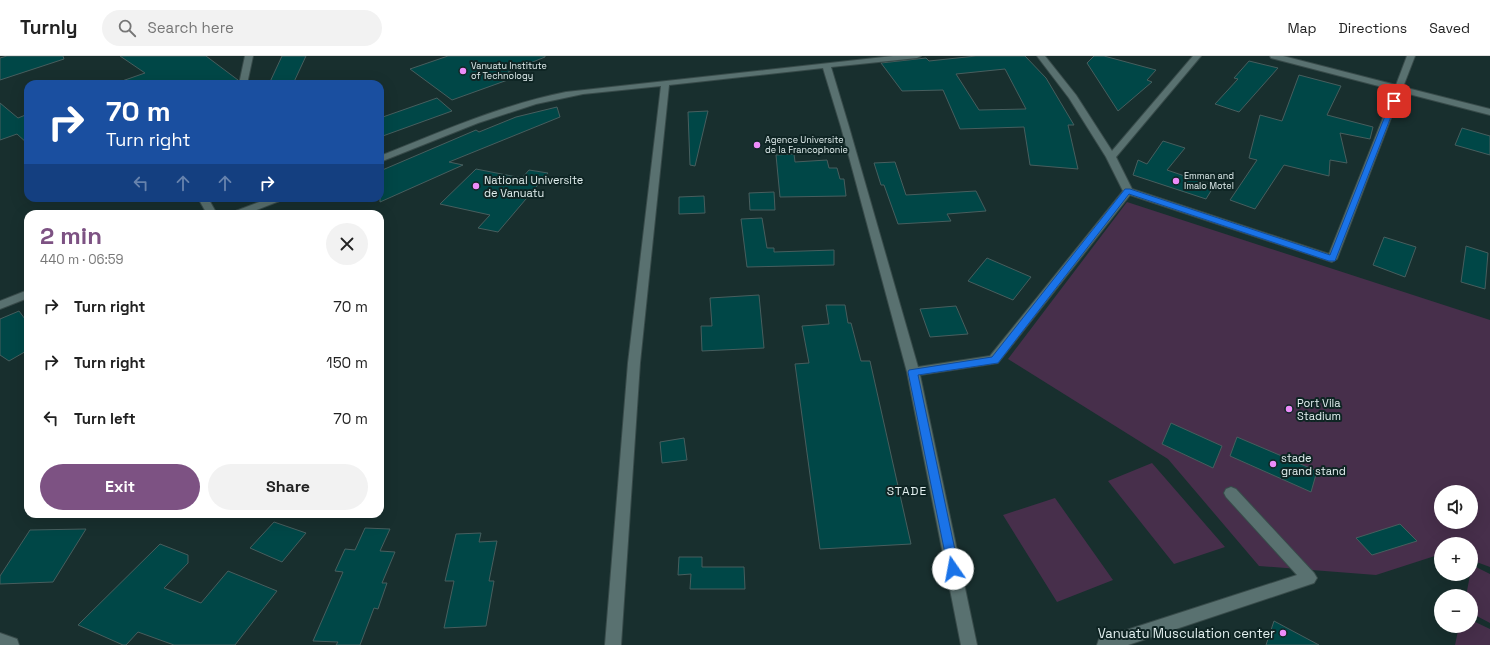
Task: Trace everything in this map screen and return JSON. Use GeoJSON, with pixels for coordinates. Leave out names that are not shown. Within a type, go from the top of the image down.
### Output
{"type":"FeatureCollection","features":[{"type":"Feature","properties":{"kind":"street"},"geometry":{"type":"LineString","coordinates":[[244,80],[249,56]]}},
{"type":"Feature","properties":{"kind":"street"},"geometry":{"type":"LineString","coordinates":[[384,157],[493,115],[533,102],[598,89],[664,84],[917,56]]}},
{"type":"Feature","properties":{"kind":"street"},"geometry":{"type":"LineString","coordinates":[[1041,56],[1073,97],[1111,157],[1128,191],[1332,259],[1411,56]]}},
{"type":"Feature","properties":{"kind":"street"},"geometry":{"type":"LineString","coordinates":[[1111,157],[1197,56]]}},
{"type":"Feature","properties":{"kind":"street"},"geometry":{"type":"LineString","coordinates":[[1274,56],[1399,87],[1490,112]]}},
{"type":"Feature","properties":{"kind":"street"},"geometry":{"type":"LineString","coordinates":[[826,65],[845,127],[913,372],[969,645]]}},
{"type":"Feature","properties":{"kind":"street"},"geometry":{"type":"LineString","coordinates":[[613,645],[634,363],[664,84]]}},
{"type":"Feature","properties":{"kind":"street"},"geometry":{"type":"LineString","coordinates":[[913,372],[994,360],[1128,191]]}},
{"type":"Feature","properties":{"kind":"street"},"geometry":{"type":"LineString","coordinates":[[247,210],[268,202]]}},
{"type":"Feature","properties":{"kind":"street"},"geometry":{"type":"LineString","coordinates":[[0,305],[24,296]]}},
{"type":"Feature","properties":{"kind":"street"},"geometry":{"type":"LineString","coordinates":[[1105,645],[1309,578],[1231,493]]}},
{"type":"Feature","properties":{"kind":"street"},"geometry":{"type":"LineString","coordinates":[[0,641],[11,645]]}},
{"type":"Feature","properties":{"kind":"shaded area","name":"Port Vila Stadium"},"geometry":{"type":"Polygon","coordinates":[[[1127,202],[1490,320],[1490,567],[1478,563],[1478,537],[1434,537],[1434,556],[1376,575],[1259,566],[1168,459],[1008,359],[1127,202]]]}},
{"type":"Feature","properties":{"kind":"shaded area"},"geometry":{"type":"Polygon","coordinates":[[[1152,463],[1225,547],[1174,564],[1108,481],[1152,463]]]}},
{"type":"Feature","properties":{"kind":"shaded area"},"geometry":{"type":"Polygon","coordinates":[[[1055,498],[1113,580],[1057,602],[1003,515],[1055,498]]]}},
{"type":"Feature","properties":{"kind":"shaded area"},"geometry":{"type":"Polygon","coordinates":[[[1478,568],[1490,574],[1490,623],[1478,617],[1478,589],[1467,589],[1469,581],[1478,581],[1478,568]]]}},
{"type":"Feature","properties":{"kind":"shaded area"},"geometry":{"type":"Polygon","coordinates":[[[1478,623],[1490,629],[1490,645],[1455,645],[1458,633],[1478,633],[1478,623]]]}},
{"type":"Feature","properties":{"kind":"building"},"geometry":{"type":"Polygon","coordinates":[[[7,56],[63,56],[64,59],[0,80],[0,58],[7,56]]]}},
{"type":"Feature","properties":{"kind":"building"},"geometry":{"type":"Polygon","coordinates":[[[120,56],[206,56],[238,80],[125,80],[145,73],[120,56]]]}},
{"type":"Feature","properties":{"kind":"building"},"geometry":{"type":"Polygon","coordinates":[[[282,56],[306,56],[295,80],[271,80],[282,56]]]}},
{"type":"Feature","properties":{"kind":"building"},"geometry":{"type":"Polygon","coordinates":[[[448,56],[545,57],[508,72],[516,77],[452,100],[410,69],[448,56]]]}},
{"type":"Feature","properties":{"kind":"building"},"geometry":{"type":"Polygon","coordinates":[[[976,56],[1025,56],[1046,78],[1074,125],[1068,125],[1078,169],[1030,165],[1024,127],[960,129],[943,90],[902,91],[881,63],[926,58],[929,61],[976,56]],[[1005,69],[956,74],[979,110],[1026,109],[1005,69]]]}},
{"type":"Feature","properties":{"kind":"building"},"geometry":{"type":"Polygon","coordinates":[[[1094,56],[1104,56],[1156,70],[1147,80],[1152,82],[1118,111],[1087,63],[1094,56]]]}},
{"type":"Feature","properties":{"kind":"building"},"geometry":{"type":"Polygon","coordinates":[[[1249,61],[1278,68],[1239,112],[1215,104],[1238,79],[1234,78],[1249,61]]]}},
{"type":"Feature","properties":{"kind":"building"},"geometry":{"type":"Polygon","coordinates":[[[1299,75],[1341,86],[1327,115],[1373,127],[1370,139],[1340,133],[1347,163],[1330,160],[1329,176],[1284,165],[1255,209],[1230,200],[1257,160],[1249,158],[1260,115],[1282,121],[1299,75]]]}},
{"type":"Feature","properties":{"kind":"building"},"geometry":{"type":"Polygon","coordinates":[[[437,98],[452,111],[384,136],[384,117],[437,98]]]}},
{"type":"Feature","properties":{"kind":"building"},"geometry":{"type":"Polygon","coordinates":[[[0,103],[18,118],[24,116],[24,140],[17,134],[0,140],[0,103]]]}},
{"type":"Feature","properties":{"kind":"building"},"geometry":{"type":"Polygon","coordinates":[[[557,107],[560,117],[449,162],[463,165],[384,200],[384,169],[476,130],[479,132],[516,117],[557,107]]]}},
{"type":"Feature","properties":{"kind":"building"},"geometry":{"type":"Polygon","coordinates":[[[708,111],[695,166],[690,165],[688,112],[708,111]]]}},
{"type":"Feature","properties":{"kind":"building"},"geometry":{"type":"Polygon","coordinates":[[[1462,128],[1490,136],[1490,155],[1455,145],[1462,128]]]}},
{"type":"Feature","properties":{"kind":"building"},"geometry":{"type":"Polygon","coordinates":[[[1163,141],[1185,148],[1167,170],[1214,186],[1206,199],[1133,175],[1138,160],[1147,164],[1163,141]]]}},
{"type":"Feature","properties":{"kind":"building"},"geometry":{"type":"Polygon","coordinates":[[[794,154],[795,162],[827,160],[829,168],[837,168],[840,179],[844,179],[846,196],[780,197],[776,155],[794,154]]]}},
{"type":"Feature","properties":{"kind":"building"},"geometry":{"type":"Polygon","coordinates":[[[895,162],[906,195],[976,191],[986,211],[947,214],[951,221],[898,224],[884,185],[881,185],[874,163],[895,162]]]}},
{"type":"Feature","properties":{"kind":"building"},"geometry":{"type":"Polygon","coordinates":[[[476,169],[522,178],[529,170],[548,173],[498,232],[478,228],[490,215],[440,204],[476,169]]]}},
{"type":"Feature","properties":{"kind":"building"},"geometry":{"type":"Polygon","coordinates":[[[774,192],[775,210],[750,210],[749,193],[774,192]]]}},
{"type":"Feature","properties":{"kind":"building"},"geometry":{"type":"Polygon","coordinates":[[[704,196],[705,213],[679,214],[679,197],[704,196]]]}},
{"type":"Feature","properties":{"kind":"building"},"geometry":{"type":"Polygon","coordinates":[[[762,218],[767,248],[774,248],[774,252],[834,250],[834,265],[747,267],[741,219],[762,218]]]}},
{"type":"Feature","properties":{"kind":"building"},"geometry":{"type":"Polygon","coordinates":[[[1384,237],[1416,247],[1405,277],[1373,265],[1384,237]]]}},
{"type":"Feature","properties":{"kind":"building"},"geometry":{"type":"Polygon","coordinates":[[[1466,246],[1488,253],[1485,289],[1461,282],[1466,246]]]}},
{"type":"Feature","properties":{"kind":"building"},"geometry":{"type":"Polygon","coordinates":[[[987,258],[1031,277],[1013,300],[968,281],[987,258]]]}},
{"type":"Feature","properties":{"kind":"building"},"geometry":{"type":"Polygon","coordinates":[[[759,295],[764,348],[702,351],[701,326],[712,326],[710,298],[759,295]]]}},
{"type":"Feature","properties":{"kind":"building"},"geometry":{"type":"Polygon","coordinates":[[[826,305],[845,305],[848,323],[851,323],[861,361],[870,361],[911,544],[820,549],[795,364],[809,363],[802,326],[829,324],[826,305]]]}},
{"type":"Feature","properties":{"kind":"building"},"geometry":{"type":"Polygon","coordinates":[[[956,306],[968,334],[930,337],[920,309],[956,306]]]}},
{"type":"Feature","properties":{"kind":"building"},"geometry":{"type":"Polygon","coordinates":[[[19,311],[24,318],[24,352],[9,361],[0,355],[0,319],[19,311]]]}},
{"type":"Feature","properties":{"kind":"building"},"geometry":{"type":"Polygon","coordinates":[[[1171,423],[1222,446],[1213,468],[1162,444],[1171,423]]]}},
{"type":"Feature","properties":{"kind":"building","name":"stade grand stand"},"geometry":{"type":"Polygon","coordinates":[[[1237,437],[1317,471],[1311,492],[1230,456],[1237,437]]]}},
{"type":"Feature","properties":{"kind":"building"},"geometry":{"type":"Polygon","coordinates":[[[684,438],[687,460],[662,463],[660,442],[684,438]]]}},
{"type":"Feature","properties":{"kind":"building"},"geometry":{"type":"Polygon","coordinates":[[[274,522],[306,533],[282,562],[250,548],[274,522]]]}},
{"type":"Feature","properties":{"kind":"building"},"geometry":{"type":"Polygon","coordinates":[[[1400,524],[1417,541],[1372,555],[1356,538],[1400,524]]]}},
{"type":"Feature","properties":{"kind":"building"},"geometry":{"type":"Polygon","coordinates":[[[365,528],[390,529],[380,551],[395,552],[382,583],[387,583],[378,609],[374,608],[360,645],[336,645],[338,642],[313,641],[343,572],[335,571],[345,549],[355,550],[365,528]]]}},
{"type":"Feature","properties":{"kind":"building"},"geometry":{"type":"Polygon","coordinates":[[[86,529],[53,582],[0,584],[0,576],[30,530],[86,529]]]}},
{"type":"Feature","properties":{"kind":"building"},"geometry":{"type":"Polygon","coordinates":[[[481,533],[479,542],[497,541],[489,581],[494,581],[486,626],[444,628],[454,581],[445,581],[456,534],[481,533]]]}},
{"type":"Feature","properties":{"kind":"building"},"geometry":{"type":"Polygon","coordinates":[[[160,544],[188,555],[188,563],[164,588],[201,603],[228,571],[277,591],[235,645],[174,645],[138,632],[126,645],[123,645],[78,625],[160,544]]]}},
{"type":"Feature","properties":{"kind":"building"},"geometry":{"type":"Polygon","coordinates":[[[679,557],[702,557],[702,567],[744,567],[745,589],[690,589],[691,574],[678,575],[679,557]]]}},
{"type":"Feature","properties":{"kind":"building","name":"Vanuatu Musculation center"},"geometry":{"type":"Polygon","coordinates":[[[1274,621],[1319,645],[1266,645],[1274,621]]]}},
{"type":"Feature","properties":{"kind":"place","name":"Vanuatu Institute of Technology"},"geometry":{"type":"Point","coordinates":[463,71]}},
{"type":"Feature","properties":{"kind":"place","name":"Agence Universite de la Francophonie"},"geometry":{"type":"Point","coordinates":[757,145]}},
{"type":"Feature","properties":{"kind":"place","name":"Emman and Imalo Motel"},"geometry":{"type":"Point","coordinates":[1176,181]}},
{"type":"Feature","properties":{"kind":"place","name":"National Universite de Vanuatu"},"geometry":{"type":"Point","coordinates":[476,186]}},
{"type":"Feature","properties":{"kind":"place","name":"Port Vila Stadium"},"geometry":{"type":"Point","coordinates":[1289,409]}},
{"type":"Feature","properties":{"kind":"place","name":"stade grand stand"},"geometry":{"type":"Point","coordinates":[1273,464]}},
{"type":"Feature","properties":{"kind":"place","name":"Vanuatu Musculation center"},"geometry":{"type":"Point","coordinates":[1283,633]}},
{"type":"Feature","properties":{"kind":"district","name":"STADE"},"geometry":{"type":"Point","coordinates":[907,491]}},
{"type":"Feature","properties":{"kind":"route"},"geometry":{"type":"LineString","coordinates":[[953,569],[913,372],[994,360],[1128,191],[1332,259],[1394,101]]}}]}
